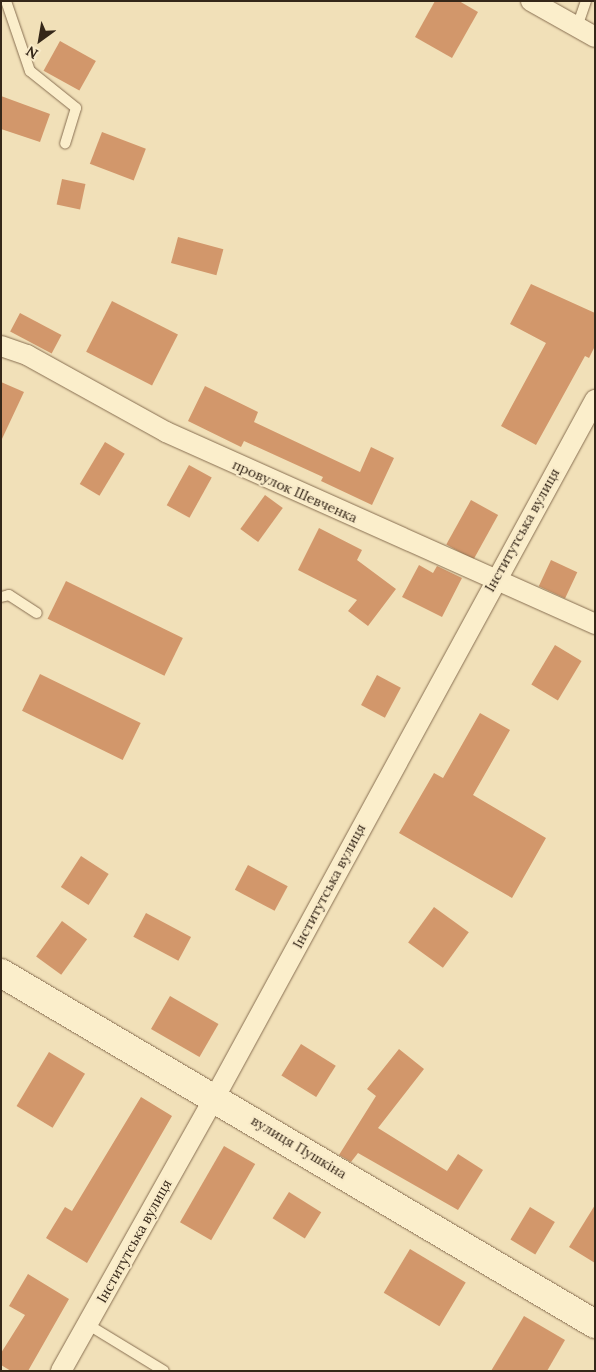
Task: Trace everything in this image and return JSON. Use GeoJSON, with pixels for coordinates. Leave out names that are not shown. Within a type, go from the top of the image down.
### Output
{"type":"FeatureCollection","features":[{"type":"Feature","properties":{"kind":"street"},"geometry":{"type":"LineString","coordinates":[[530,1],[595,37]]}},
{"type":"Feature","properties":{"kind":"street","name":"провулок Шевченка"},"geometry":{"type":"LineString","coordinates":[[1,346],[27,355],[166,432],[494,581],[595,624]]}},
{"type":"Feature","properties":{"kind":"street","name":"Інститутська вулиця"},"geometry":{"type":"LineString","coordinates":[[61,1371],[215,1097],[494,581],[595,400]]}},
{"type":"Feature","properties":{"kind":"street","name":"вулиця Пушкіна"},"geometry":{"type":"LineString","coordinates":[[1,973],[215,1097],[595,1324]]}},
{"type":"Feature","properties":{"kind":"lane"},"geometry":{"type":"LineString","coordinates":[[6,1],[30,71],[76,108],[65,144]]}},
{"type":"Feature","properties":{"kind":"lane"},"geometry":{"type":"LineString","coordinates":[[577,27],[586,1]]}},
{"type":"Feature","properties":{"kind":"lane"},"geometry":{"type":"LineString","coordinates":[[1,597],[9,595],[37,613]]}},
{"type":"Feature","properties":{"kind":"lane"},"geometry":{"type":"LineString","coordinates":[[87,1324],[164,1371]]}},
{"type":"Feature","properties":{"kind":"building"},"geometry":{"type":"Polygon","coordinates":[[[435,1],[459,1],[478,12],[452,58],[415,37],[435,1]]]}},
{"type":"Feature","properties":{"kind":"building"},"geometry":{"type":"Polygon","coordinates":[[[60,41],[96,61],[79,91],[44,71],[60,41]]]}},
{"type":"Feature","properties":{"kind":"building"},"geometry":{"type":"Polygon","coordinates":[[[1,96],[50,114],[40,142],[1,129],[1,96]]]}},
{"type":"Feature","properties":{"kind":"building"},"geometry":{"type":"Polygon","coordinates":[[[102,132],[146,149],[134,181],[90,164],[102,132]]]}},
{"type":"Feature","properties":{"kind":"building"},"geometry":{"type":"Polygon","coordinates":[[[62,179],[85,184],[80,209],[57,204],[62,179]]]}},
{"type":"Feature","properties":{"kind":"building"},"geometry":{"type":"Polygon","coordinates":[[[178,237],[223,249],[216,275],[171,263],[178,237]]]}},
{"type":"Feature","properties":{"kind":"building"},"geometry":{"type":"Polygon","coordinates":[[[531,284],[595,313],[595,346],[589,358],[585,356],[536,445],[501,426],[546,343],[510,324],[531,284]]]}},
{"type":"Feature","properties":{"kind":"building"},"geometry":{"type":"Polygon","coordinates":[[[112,301],[178,335],[152,385],[86,352],[112,301]]]}},
{"type":"Feature","properties":{"kind":"building"},"geometry":{"type":"Polygon","coordinates":[[[20,313],[61,335],[52,354],[10,332],[20,313]]]}},
{"type":"Feature","properties":{"kind":"building"},"geometry":{"type":"Polygon","coordinates":[[[1,382],[24,392],[1,441],[1,382]]]}},
{"type":"Feature","properties":{"kind":"building"},"geometry":{"type":"Polygon","coordinates":[[[205,386],[258,412],[254,422],[360,472],[371,447],[394,458],[372,505],[321,481],[323,477],[244,441],[241,447],[188,421],[205,386]]]}},
{"type":"Feature","properties":{"kind":"building"},"geometry":{"type":"Polygon","coordinates":[[[105,442],[125,454],[99,496],[80,484],[105,442]]]}},
{"type":"Feature","properties":{"kind":"building"},"geometry":{"type":"Polygon","coordinates":[[[189,465],[212,478],[189,518],[167,505],[189,465]]]}},
{"type":"Feature","properties":{"kind":"building"},"geometry":{"type":"Polygon","coordinates":[[[265,495],[283,508],[258,542],[240,529],[265,495]]]}},
{"type":"Feature","properties":{"kind":"building"},"geometry":{"type":"Polygon","coordinates":[[[471,500],[498,515],[473,560],[446,545],[471,500]]]}},
{"type":"Feature","properties":{"kind":"building"},"geometry":{"type":"Polygon","coordinates":[[[319,528],[362,550],[357,560],[396,589],[368,626],[348,611],[357,600],[298,570],[319,528]]]}},
{"type":"Feature","properties":{"kind":"building"},"geometry":{"type":"Polygon","coordinates":[[[551,560],[577,572],[565,599],[539,586],[551,560]]]}},
{"type":"Feature","properties":{"kind":"building"},"geometry":{"type":"Polygon","coordinates":[[[419,565],[433,573],[437,566],[462,578],[442,617],[402,597],[419,565]]]}},
{"type":"Feature","properties":{"kind":"building"},"geometry":{"type":"Polygon","coordinates":[[[66,581],[183,638],[164,676],[48,619],[66,581]]]}},
{"type":"Feature","properties":{"kind":"building"},"geometry":{"type":"Polygon","coordinates":[[[555,645],[582,661],[558,700],[531,684],[555,645]]]}},
{"type":"Feature","properties":{"kind":"building"},"geometry":{"type":"Polygon","coordinates":[[[40,674],[141,723],[123,760],[22,711],[40,674]]]}},
{"type":"Feature","properties":{"kind":"building"},"geometry":{"type":"Polygon","coordinates":[[[377,675],[401,688],[385,718],[361,705],[377,675]]]}},
{"type":"Feature","properties":{"kind":"building"},"geometry":{"type":"Polygon","coordinates":[[[480,713],[510,730],[473,795],[546,838],[512,898],[399,833],[434,773],[443,778],[480,713]]]}},
{"type":"Feature","properties":{"kind":"building"},"geometry":{"type":"Polygon","coordinates":[[[81,856],[109,874],[89,905],[61,887],[81,856]]]}},
{"type":"Feature","properties":{"kind":"building"},"geometry":{"type":"Polygon","coordinates":[[[248,865],[288,886],[275,911],[235,890],[248,865]]]}},
{"type":"Feature","properties":{"kind":"building"},"geometry":{"type":"Polygon","coordinates":[[[434,907],[469,932],[443,968],[408,943],[434,907]]]}},
{"type":"Feature","properties":{"kind":"building"},"geometry":{"type":"Polygon","coordinates":[[[146,913],[191,937],[178,961],[133,937],[146,913]]]}},
{"type":"Feature","properties":{"kind":"building"},"geometry":{"type":"Polygon","coordinates":[[[62,921],[87,939],[61,975],[36,957],[62,921]]]}},
{"type":"Feature","properties":{"kind":"building"},"geometry":{"type":"Polygon","coordinates":[[[170,996],[218,1024],[199,1057],[151,1029],[170,996]]]}},
{"type":"Feature","properties":{"kind":"building"},"geometry":{"type":"Polygon","coordinates":[[[301,1044],[336,1066],[316,1097],[281,1075],[301,1044]]]}},
{"type":"Feature","properties":{"kind":"building"},"geometry":{"type":"Polygon","coordinates":[[[399,1049],[424,1069],[378,1128],[447,1171],[458,1154],[483,1170],[458,1210],[358,1153],[351,1162],[339,1155],[376,1096],[367,1089],[399,1049]]]}},
{"type":"Feature","properties":{"kind":"building"},"geometry":{"type":"Polygon","coordinates":[[[49,1052],[85,1074],[53,1128],[17,1106],[49,1052]]]}},
{"type":"Feature","properties":{"kind":"building"},"geometry":{"type":"Polygon","coordinates":[[[141,1097],[172,1116],[87,1263],[46,1238],[65,1207],[72,1211],[141,1097]]]}},
{"type":"Feature","properties":{"kind":"building"},"geometry":{"type":"Polygon","coordinates":[[[224,1146],[255,1164],[211,1240],[180,1222],[224,1146]]]}},
{"type":"Feature","properties":{"kind":"building"},"geometry":{"type":"Polygon","coordinates":[[[289,1192],[321,1212],[305,1238],[273,1218],[289,1192]]]}},
{"type":"Feature","properties":{"kind":"building"},"geometry":{"type":"Polygon","coordinates":[[[595,1205],[595,1263],[569,1247],[595,1205]]]}},
{"type":"Feature","properties":{"kind":"building"},"geometry":{"type":"Polygon","coordinates":[[[530,1207],[555,1222],[535,1255],[510,1240],[530,1207]]]}},
{"type":"Feature","properties":{"kind":"building"},"geometry":{"type":"Polygon","coordinates":[[[410,1249],[466,1282],[439,1326],[384,1293],[410,1249]]]}},
{"type":"Feature","properties":{"kind":"building"},"geometry":{"type":"Polygon","coordinates":[[[28,1274],[69,1299],[28,1371],[11,1371],[1,1365],[1,1353],[25,1315],[9,1306],[28,1274]]]}},
{"type":"Feature","properties":{"kind":"building"},"geometry":{"type":"Polygon","coordinates":[[[524,1316],[565,1340],[547,1371],[491,1371],[524,1316]]]}}]}
